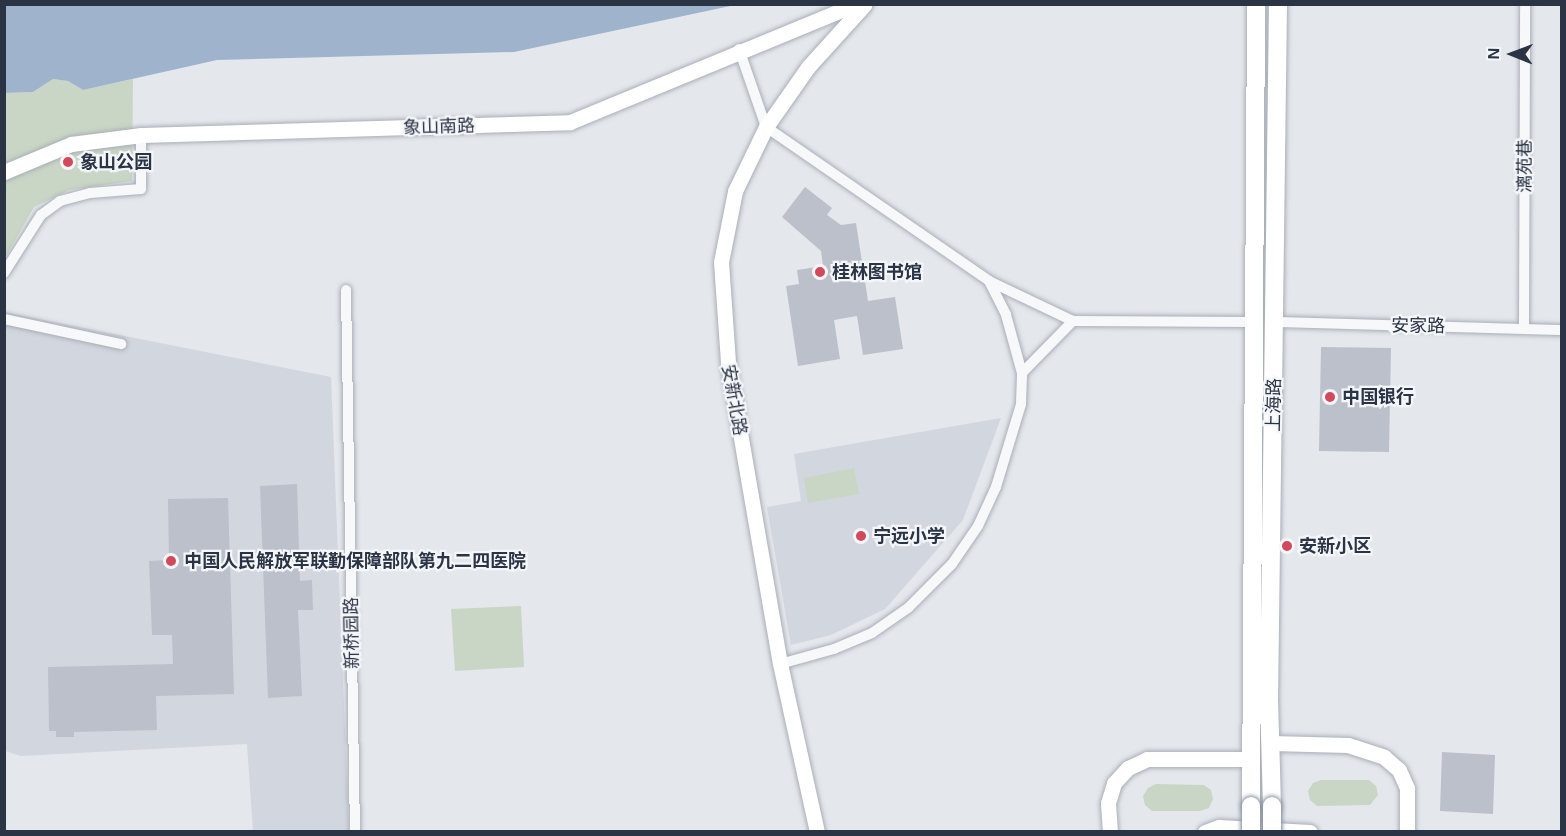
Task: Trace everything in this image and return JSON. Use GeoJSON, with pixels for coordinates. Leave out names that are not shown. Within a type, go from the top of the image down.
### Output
{"type":"FeatureCollection","features":[{"type":"Feature","properties":{"kind":"highway","name":"上海路"},"geometry":{"type":"LineString","coordinates":[[1252,759],[1252,322],[1256,4]]}},
{"type":"Feature","properties":{"kind":"highway","name":"上海路"},"geometry":{"type":"LineString","coordinates":[[1272,831],[1278,4]]}},
{"type":"Feature","properties":{"kind":"highway"},"geometry":{"type":"LineString","coordinates":[[1251,831],[1252,759]]}},
{"type":"Feature","properties":{"kind":"street","name":"象山南路"},"geometry":{"type":"LineString","coordinates":[[4,172],[71,144],[141,135],[570,122],[739,49],[856,4]]}},
{"type":"Feature","properties":{"kind":"street","name":"安新北路"},"geometry":{"type":"LineString","coordinates":[[816,831],[780,664],[728,362],[721,297],[721,262],[733,200],[766,127],[808,66],[864,4]]}},
{"type":"Feature","properties":{"kind":"street","name":"漓苑巷"},"geometry":{"type":"LineString","coordinates":[[1524,328],[1525,4]]}},
{"type":"Feature","properties":{"kind":"street"},"geometry":{"type":"LineString","coordinates":[[739,49],[766,127],[989,281],[1073,321],[1252,322]]}},
{"type":"Feature","properties":{"kind":"street"},"geometry":{"type":"LineString","coordinates":[[4,273],[41,215],[60,201],[90,193],[141,189],[141,135]]}},
{"type":"Feature","properties":{"kind":"street"},"geometry":{"type":"LineString","coordinates":[[780,664],[834,649],[872,633],[908,608],[952,564],[978,526],[996,487],[1021,404],[1022,373],[1006,315],[989,281]]}},
{"type":"Feature","properties":{"kind":"street","name":"新桥园路"},"geometry":{"type":"LineString","coordinates":[[346,290],[355,831]]}},
{"type":"Feature","properties":{"kind":"street"},"geometry":{"type":"LineString","coordinates":[[4,319],[121,344]]}},
{"type":"Feature","properties":{"kind":"street"},"geometry":{"type":"LineString","coordinates":[[1022,373],[1073,321]]}},
{"type":"Feature","properties":{"kind":"street","name":"安家路"},"geometry":{"type":"LineString","coordinates":[[1275,322],[1562,330]]}},
{"type":"Feature","properties":{"kind":"street"},"geometry":{"type":"LineString","coordinates":[[1271,743],[1348,745],[1384,757],[1399,770],[1407,788],[1407,831]]}},
{"type":"Feature","properties":{"kind":"street"},"geometry":{"type":"LineString","coordinates":[[1110,831],[1108,803],[1114,783],[1128,768],[1147,759],[1252,759]]}},
{"type":"Feature","properties":{"kind":"street"},"geometry":{"type":"LineString","coordinates":[[1205,831],[1219,827],[1310,831]]}},
{"type":"Feature","properties":{"kind":"shaded area","name":"中国人民解放军联勤保障部队第九二四医院"},"geometry":{"type":"Polygon","coordinates":[[[4,312],[331,377],[349,831],[253,831],[247,744],[21,756],[5,751],[4,312]]]}},
{"type":"Feature","properties":{"kind":"shaded area","name":"宁远小学"},"geometry":{"type":"Polygon","coordinates":[[[1001,418],[963,520],[885,609],[831,635],[791,645],[767,507],[801,501],[794,454],[1001,418]]]}},
{"type":"Feature","properties":{"kind":"green space","name":"象山公园"},"geometry":{"type":"Polygon","coordinates":[[[53,79],[68,81],[83,90],[133,79],[132,181],[69,190],[34,207],[5,258],[5,93],[33,92],[53,79]]]}},
{"type":"Feature","properties":{"kind":"green space"},"geometry":{"type":"Polygon","coordinates":[[[854,468],[859,494],[808,503],[804,478],[854,468]]]}},
{"type":"Feature","properties":{"kind":"green space"},"geometry":{"type":"Polygon","coordinates":[[[521,606],[524,667],[455,671],[451,609],[521,606]]]}},
{"type":"Feature","properties":{"kind":"green space"},"geometry":{"type":"Polygon","coordinates":[[[1321,780],[1369,780],[1376,786],[1378,795],[1370,805],[1317,806],[1310,800],[1308,791],[1313,783],[1321,780]]]}},
{"type":"Feature","properties":{"kind":"green space"},"geometry":{"type":"Polygon","coordinates":[[[1156,784],[1204,785],[1211,790],[1213,799],[1209,808],[1200,811],[1152,811],[1145,805],[1143,796],[1148,788],[1156,784]]]}},
{"type":"Feature","properties":{"kind":"water"},"geometry":{"type":"Polygon","coordinates":[[[4,5],[735,5],[514,52],[217,60],[83,90],[68,81],[53,79],[33,92],[5,93],[4,5]]]}},
{"type":"Feature","properties":{"kind":"building"},"geometry":{"type":"Polygon","coordinates":[[[805,187],[832,208],[827,215],[841,225],[856,223],[868,301],[895,297],[903,349],[863,355],[857,316],[834,320],[840,359],[798,366],[786,286],[799,284],[797,270],[823,266],[821,251],[782,217],[805,187]]]}},
{"type":"Feature","properties":{"kind":"building"},"geometry":{"type":"Polygon","coordinates":[[[1321,347],[1391,348],[1389,452],[1319,451],[1321,347]]]}},
{"type":"Feature","properties":{"kind":"building"},"geometry":{"type":"Polygon","coordinates":[[[297,484],[300,581],[312,580],[313,610],[298,610],[302,696],[268,698],[260,486],[297,484]]]}},
{"type":"Feature","properties":{"kind":"building"},"geometry":{"type":"Polygon","coordinates":[[[228,498],[234,694],[156,696],[157,730],[74,732],[74,737],[56,737],[56,731],[49,731],[48,667],[173,664],[172,635],[152,635],[149,561],[169,560],[168,499],[228,498]]]}},
{"type":"Feature","properties":{"kind":"building"},"geometry":{"type":"Polygon","coordinates":[[[1442,752],[1495,755],[1493,814],[1440,811],[1442,752]]]}},
{"type":"Feature","properties":{"kind":"place","name":"象山公园"},"geometry":{"type":"Point","coordinates":[68,162]}},
{"type":"Feature","properties":{"kind":"place","name":"桂林图书馆"},"geometry":{"type":"Point","coordinates":[820,272]}},
{"type":"Feature","properties":{"kind":"place","name":"中国银行"},"geometry":{"type":"Point","coordinates":[1330,397]}},
{"type":"Feature","properties":{"kind":"place","name":"宁远小学"},"geometry":{"type":"Point","coordinates":[861,536]}},
{"type":"Feature","properties":{"kind":"place","name":"安新小区"},"geometry":{"type":"Point","coordinates":[1287,546]}},
{"type":"Feature","properties":{"kind":"place","name":"中国人民解放军联勤保障部队第九二四医院"},"geometry":{"type":"Point","coordinates":[171,561]}}]}
